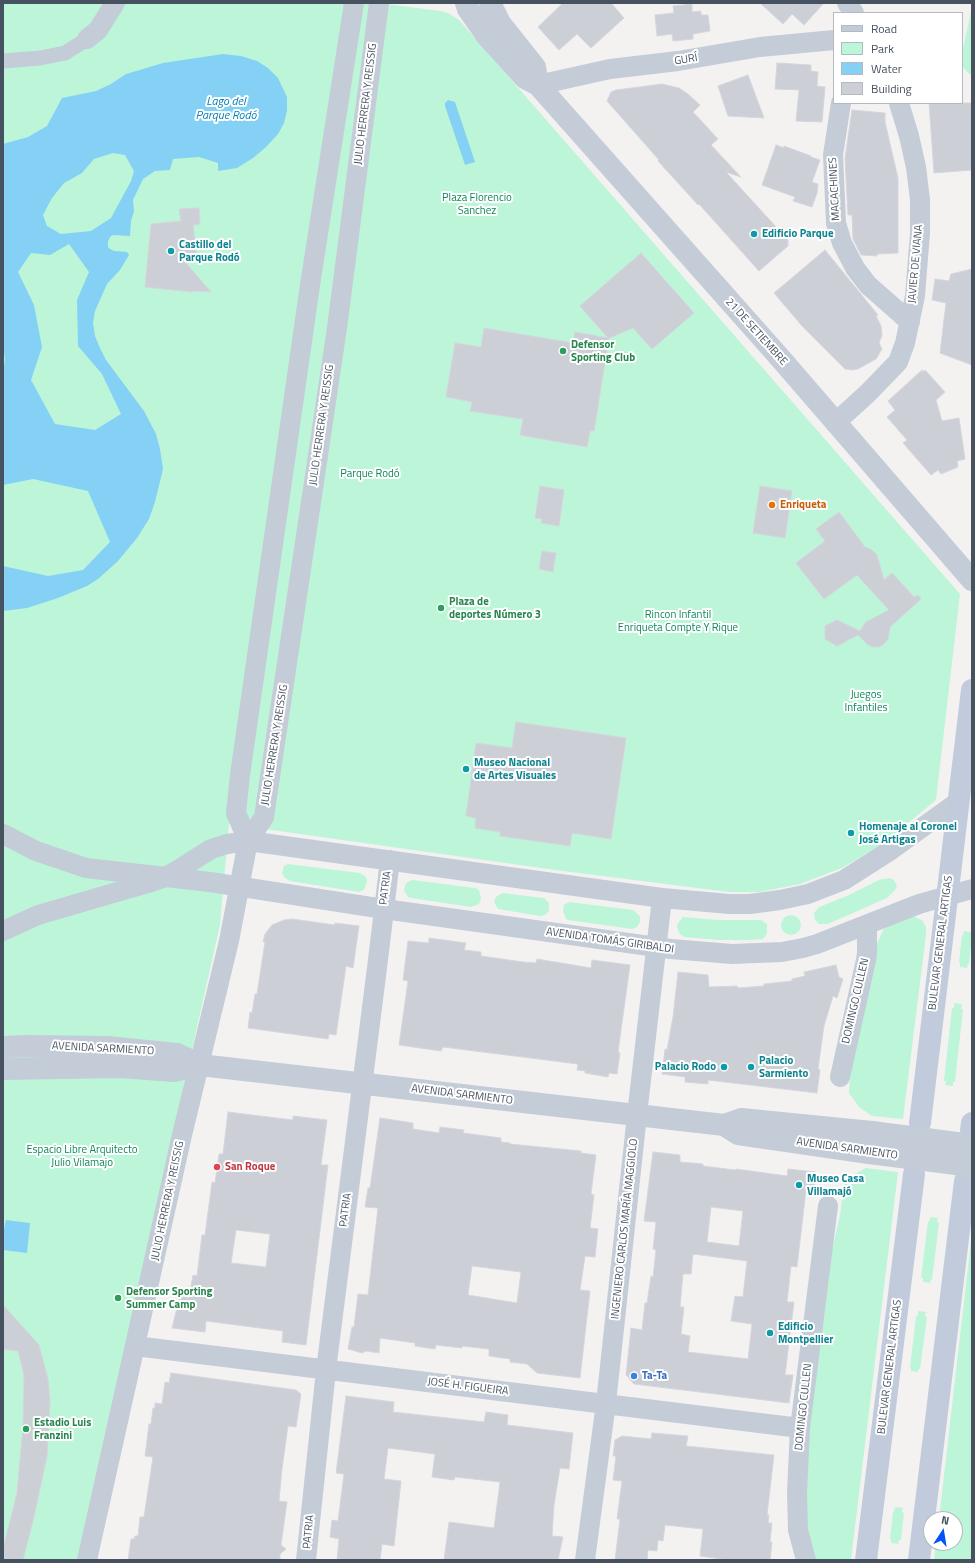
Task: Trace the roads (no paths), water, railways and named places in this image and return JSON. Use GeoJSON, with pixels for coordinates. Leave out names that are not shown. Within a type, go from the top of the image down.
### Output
{"type":"FeatureCollection","features":[{"type":"Feature","properties":{"kind":"main road","name":"BULEVAR GENERAL ARTIGAS"},"geometry":{"type":"LineString","coordinates":[[920,1123],[946,896],[959,801],[968,764],[972,690]]}},
{"type":"Feature","properties":{"kind":"main road","name":"BULEVAR GENERAL ARTIGAS"},"geometry":{"type":"LineString","coordinates":[[866,1560],[914,1174]]}},
{"type":"Feature","properties":{"kind":"main road"},"geometry":{"type":"LineString","coordinates":[[919,1560],[969,1174]]}},
{"type":"Feature","properties":{"kind":"street"},"geometry":{"type":"LineString","coordinates":[[3,61],[40,58],[65,53],[98,30],[115,3]]}},
{"type":"Feature","properties":{"kind":"street"},"geometry":{"type":"LineString","coordinates":[[248,841],[236,813],[240,775],[310,285],[354,3]]}},
{"type":"Feature","properties":{"kind":"street","name":"JULIO HERRERA Y REISSIG"},"geometry":{"type":"LineString","coordinates":[[87,1560],[182,1135],[200,1066],[240,888],[248,841],[264,817],[337,328],[379,3]]}},
{"type":"Feature","properties":{"kind":"street","name":"21 DE SETIEMBRE"},"geometry":{"type":"LineString","coordinates":[[466,3],[468,9],[486,35],[524,78],[538,84],[972,580]]}},
{"type":"Feature","properties":{"kind":"street","name":"21 DE SETIEMBRE"},"geometry":{"type":"LineString","coordinates":[[490,3],[500,23],[535,67],[538,84]]}},
{"type":"Feature","properties":{"kind":"street"},"geometry":{"type":"LineString","coordinates":[[847,3],[853,12]]}},
{"type":"Feature","properties":{"kind":"street","name":"GURÍ"},"geometry":{"type":"LineString","coordinates":[[538,84],[610,69],[678,61],[760,47],[833,40]]}},
{"type":"Feature","properties":{"kind":"street","name":"MACACHINES"},"geometry":{"type":"LineString","coordinates":[[841,104],[833,155],[836,223],[842,243],[855,268],[868,285],[910,322]]}},
{"type":"Feature","properties":{"kind":"street","name":"JAVIER DE VIANA"},"geometry":{"type":"LineString","coordinates":[[835,423],[868,393],[898,362],[910,322],[915,296],[918,266],[920,200],[910,136],[899,104]]}},
{"type":"Feature","properties":{"kind":"street"},"geometry":{"type":"LineString","coordinates":[[3,931],[38,915],[162,878],[178,870],[211,849],[227,844],[248,841],[662,898],[750,904],[780,900],[808,894],[844,880],[891,850],[959,801]]}},
{"type":"Feature","properties":{"kind":"street","name":"AVENIDA TOMÁS GIRIBALDI"},"geometry":{"type":"LineString","coordinates":[[3,834],[36,851],[86,868],[162,878],[210,882],[384,910],[656,947],[732,954],[782,952],[817,944],[919,904],[972,889]]}},
{"type":"Feature","properties":{"kind":"street","name":"PATRIA"},"geometry":{"type":"LineString","coordinates":[[306,1560],[326,1370],[390,860]]}},
{"type":"Feature","properties":{"kind":"street","name":"INGENIERO CARLOS MARÍA MAGGIOLO"},"geometry":{"type":"LineString","coordinates":[[585,1560],[606,1403],[662,898]]}},
{"type":"Feature","properties":{"kind":"street","name":"DOMINGO CULLEN"},"geometry":{"type":"LineString","coordinates":[[840,1077],[866,960],[867,925]]}},
{"type":"Feature","properties":{"kind":"street","name":"AVENIDA SARMIENTO"},"geometry":{"type":"LineString","coordinates":[[3,1047],[107,1047],[177,1054],[200,1066]]}},
{"type":"Feature","properties":{"kind":"street","name":"AVENIDA SARMIENTO"},"geometry":{"type":"LineString","coordinates":[[3,1069],[120,1067],[174,1071],[200,1066],[724,1125],[738,1134],[871,1142],[972,1133]]}},
{"type":"Feature","properties":{"kind":"street","name":"AVENIDA SARMIENTO"},"geometry":{"type":"LineString","coordinates":[[871,1142],[969,1174]]}},
{"type":"Feature","properties":{"kind":"street","name":"DOMINGO CULLEN"},"geometry":{"type":"LineString","coordinates":[[806,1560],[798,1530],[797,1493],[800,1428],[828,1206]]}},
{"type":"Feature","properties":{"kind":"street","name":"JOSÉ H. FIGUEIRA"},"geometry":{"type":"LineString","coordinates":[[135,1346],[800,1428]]}},
{"type":"Feature","properties":{"kind":"water","name":"Lago del Parque Rodó"},"geometry":{"type":"Polygon","coordinates":[[[223,54],[241,56],[257,61],[268,68],[278,78],[287,97],[287,111],[284,123],[278,134],[266,147],[253,158],[237,168],[218,171],[218,163],[199,157],[173,159],[170,170],[155,171],[143,179],[133,200],[134,211],[131,221],[130,236],[113,235],[110,237],[108,242],[108,247],[110,249],[114,251],[127,252],[129,255],[120,270],[107,284],[95,311],[93,323],[95,336],[106,360],[144,411],[156,434],[163,469],[155,502],[149,519],[137,538],[118,561],[98,579],[87,586],[58,598],[27,608],[3,611],[3,566],[48,576],[83,570],[110,542],[88,491],[33,479],[3,485],[3,375],[5,359],[3,344],[3,144],[28,137],[47,126],[62,98],[96,91],[111,84],[126,74],[163,63],[223,54]],[[113,153],[94,159],[82,173],[64,183],[52,198],[43,215],[47,226],[61,234],[91,231],[111,218],[131,181],[134,171],[125,155],[113,153]],[[69,244],[50,255],[31,253],[18,272],[34,305],[42,347],[31,380],[55,424],[95,430],[121,414],[102,374],[78,346],[77,300],[89,272],[69,244]]]}},
{"type":"Feature","properties":{"kind":"water"},"geometry":{"type":"Polygon","coordinates":[[[448,100],[455,102],[475,162],[465,165],[445,106],[445,103],[448,100]]]}},
{"type":"Feature","properties":{"kind":"water"},"geometry":{"type":"Polygon","coordinates":[[[6,1220],[30,1223],[27,1253],[3,1250],[3,1234],[6,1220]]]}},
{"type":"Feature","properties":{"kind":"place","name":"Edificio Parque"},"geometry":{"type":"Point","coordinates":[754,234]}},
{"type":"Feature","properties":{"kind":"place","name":"Castillo del Parque Rodó"},"geometry":{"type":"Point","coordinates":[171,251]}},
{"type":"Feature","properties":{"kind":"place","name":"Defensor Sporting Club"},"geometry":{"type":"Point","coordinates":[563,351]}},
{"type":"Feature","properties":{"kind":"place","name":"Enriqueta"},"geometry":{"type":"Point","coordinates":[772,505]}},
{"type":"Feature","properties":{"kind":"place","name":"Plaza de deportes Número 3"},"geometry":{"type":"Point","coordinates":[441,608]}},
{"type":"Feature","properties":{"kind":"place","name":"Museo Nacional de Artes Visuales"},"geometry":{"type":"Point","coordinates":[466,769]}},
{"type":"Feature","properties":{"kind":"place","name":"Homenaje al Coronel José Artigas"},"geometry":{"type":"Point","coordinates":[851,833]}},
{"type":"Feature","properties":{"kind":"place","name":"Palacio Rodo"},"geometry":{"type":"Point","coordinates":[724,1067]}},
{"type":"Feature","properties":{"kind":"place","name":"Palacio Sarmiento"},"geometry":{"type":"Point","coordinates":[751,1067]}},
{"type":"Feature","properties":{"kind":"place","name":"San Roque"},"geometry":{"type":"Point","coordinates":[217,1167]}},
{"type":"Feature","properties":{"kind":"place","name":"Museo Casa Villamajó"},"geometry":{"type":"Point","coordinates":[799,1185]}},
{"type":"Feature","properties":{"kind":"place","name":"Defensor Sporting Summer Camp"},"geometry":{"type":"Point","coordinates":[118,1298]}},
{"type":"Feature","properties":{"kind":"place","name":"Edificio Montpellier"},"geometry":{"type":"Point","coordinates":[770,1333]}},
{"type":"Feature","properties":{"kind":"place","name":"Ta-Ta"},"geometry":{"type":"Point","coordinates":[634,1376]}},
{"type":"Feature","properties":{"kind":"place","name":"Estadio Luis Franzini"},"geometry":{"type":"Point","coordinates":[26,1429]}},
{"type":"Feature","properties":{"kind":"park label","name":"Plaza Florencio Sanchez"},"geometry":{"type":"Point","coordinates":[477,204]}},
{"type":"Feature","properties":{"kind":"park label","name":"Parque Rodó"},"geometry":{"type":"Point","coordinates":[370,474]}},
{"type":"Feature","properties":{"kind":"park label","name":"Rincon Infantil Enriqueta Compte Y Rique"},"geometry":{"type":"Point","coordinates":[678,621]}},
{"type":"Feature","properties":{"kind":"park label","name":"Juegos Infantiles"},"geometry":{"type":"Point","coordinates":[866,701]}},
{"type":"Feature","properties":{"kind":"park label","name":"Espacio Libre Arquitecto Julio Vilamajo"},"geometry":{"type":"Point","coordinates":[82,1156]}}]}
